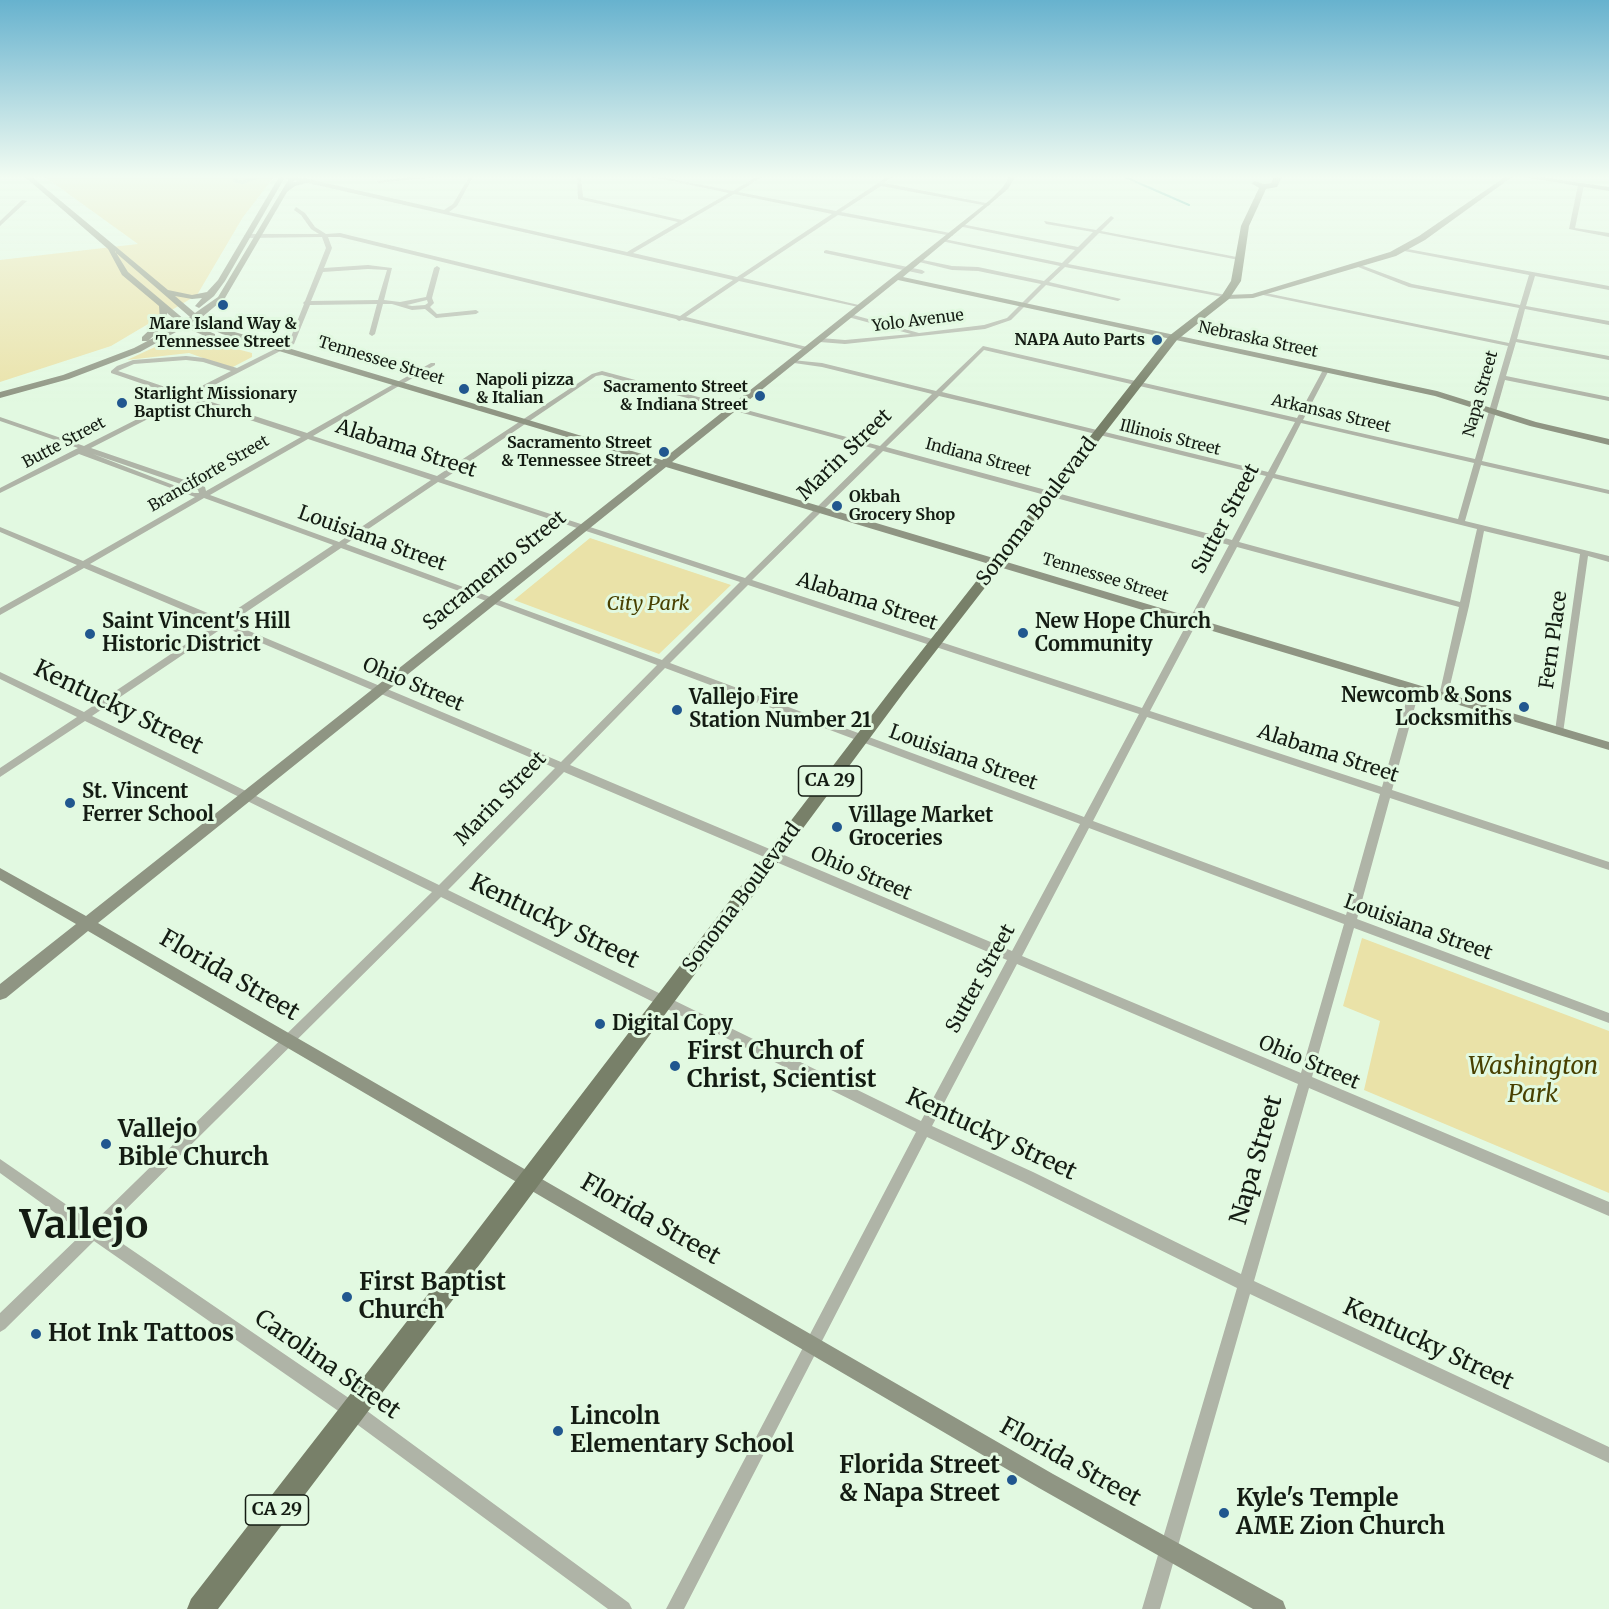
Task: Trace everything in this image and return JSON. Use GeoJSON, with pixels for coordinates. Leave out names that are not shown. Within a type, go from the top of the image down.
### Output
{"type":"FeatureCollection","features":[{"type":"Feature","properties":{"kind":"main road","name":"Tennessee Street"},"geometry":{"type":"LineString","coordinates":[[113,252],[125,273],[182,322],[212,337],[253,347],[281,349]]}},
{"type":"Feature","properties":{"kind":"main road","name":"Tennessee Street"},"geometry":{"type":"LineString","coordinates":[[120,252],[192,315],[225,332],[1609,746]]}},
{"type":"Feature","properties":{"kind":"main road"},"geometry":{"type":"LineString","coordinates":[[192,315],[211,294],[237,252]]}},
{"type":"Feature","properties":{"kind":"main road"},"geometry":{"type":"LineString","coordinates":[[157,340],[221,298],[251,252]]}},
{"type":"Feature","properties":{"kind":"main road","name":"Sacramento Street"},"geometry":{"type":"LineString","coordinates":[[0,993],[929,252]]}},
{"type":"Feature","properties":{"kind":"main road","name":"Sonoma Boulevard"},"geometry":{"type":"LineString","coordinates":[[201,1609],[934,644],[1173,338],[1226,297],[1236,281],[1240,252]]}},
{"type":"Feature","properties":{"kind":"main road"},"geometry":{"type":"LineString","coordinates":[[1226,297],[1247,297],[1263,293],[1396,252]]}},
{"type":"Feature","properties":{"kind":"main road","name":"Nebraska Street"},"geometry":{"type":"LineString","coordinates":[[898,278],[1437,394],[1549,429],[1609,442]]}},
{"type":"Feature","properties":{"kind":"main road"},"geometry":{"type":"LineString","coordinates":[[162,291],[192,297],[211,294]]}},
{"type":"Feature","properties":{"kind":"main road"},"geometry":{"type":"LineString","coordinates":[[145,339],[164,321],[163,306]]}},
{"type":"Feature","properties":{"kind":"main road"},"geometry":{"type":"LineString","coordinates":[[0,390],[87,364],[182,322]]}},
{"type":"Feature","properties":{"kind":"main road"},"geometry":{"type":"LineString","coordinates":[[0,395],[89,369],[157,340],[184,334],[212,337]]}},
{"type":"Feature","properties":{"kind":"main road","name":"Florida Street"},"geometry":{"type":"LineString","coordinates":[[0,873],[1046,1481],[1275,1609]]}},
{"type":"Feature","properties":{"kind":"street"},"geometry":{"type":"LineString","coordinates":[[328,252],[306,303],[400,304],[429,298]]}},
{"type":"Feature","properties":{"kind":"street","name":"Yolo Avenue"},"geometry":{"type":"LineString","coordinates":[[410,252],[679,319],[754,336],[811,345],[985,327],[1016,314],[1025,305]]}},
{"type":"Feature","properties":{"kind":"street"},"geometry":{"type":"LineString","coordinates":[[620,252],[861,307]]}},
{"type":"Feature","properties":{"kind":"street"},"geometry":{"type":"LineString","coordinates":[[679,319],[779,252]]}},
{"type":"Feature","properties":{"kind":"street"},"geometry":{"type":"LineString","coordinates":[[825,252],[922,272]]}},
{"type":"Feature","properties":{"kind":"street"},"geometry":{"type":"LineString","coordinates":[[1008,252],[1226,297]]}},
{"type":"Feature","properties":{"kind":"street"},"geometry":{"type":"LineString","coordinates":[[1025,305],[1076,252]]}},
{"type":"Feature","properties":{"kind":"street"},"geometry":{"type":"LineString","coordinates":[[1206,252],[1239,258]]}},
{"type":"Feature","properties":{"kind":"street"},"geometry":{"type":"LineString","coordinates":[[1413,252],[1609,288]]}},
{"type":"Feature","properties":{"kind":"street"},"geometry":{"type":"LineString","coordinates":[[918,261],[952,268],[978,269],[1118,299]]}},
{"type":"Feature","properties":{"kind":"street"},"geometry":{"type":"LineString","coordinates":[[1356,265],[1411,286],[1609,323]]}},
{"type":"Feature","properties":{"kind":"street"},"geometry":{"type":"LineString","coordinates":[[321,270],[387,267],[390,273],[372,334]]}},
{"type":"Feature","properties":{"kind":"street"},"geometry":{"type":"LineString","coordinates":[[428,307],[431,303],[429,298],[437,268]]}},
{"type":"Feature","properties":{"kind":"street","name":"Napa Street"},"geometry":{"type":"LineString","coordinates":[[1461,522],[1532,274]]}},
{"type":"Feature","properties":{"kind":"street"},"geometry":{"type":"LineString","coordinates":[[1263,293],[1513,342],[1609,358]]}},
{"type":"Feature","properties":{"kind":"street","name":"Butte Street"},"geometry":{"type":"LineString","coordinates":[[0,492],[292,343],[306,303]]}},
{"type":"Feature","properties":{"kind":"street"},"geometry":{"type":"LineString","coordinates":[[400,304],[412,308],[428,307]]}},
{"type":"Feature","properties":{"kind":"street"},"geometry":{"type":"LineString","coordinates":[[428,307],[436,316],[476,312]]}},
{"type":"Feature","properties":{"kind":"street"},"geometry":{"type":"LineString","coordinates":[[850,316],[905,329],[917,335]]}},
{"type":"Feature","properties":{"kind":"street","name":"Marin Street"},"geometry":{"type":"LineString","coordinates":[[0,1324],[287,1039],[440,891],[746,581],[982,348],[1047,362]]}},
{"type":"Feature","properties":{"kind":"street","name":"Alabama Street"},"geometry":{"type":"LineString","coordinates":[[238,371],[204,360],[186,358],[134,362],[119,367],[114,372],[1609,866]]}},
{"type":"Feature","properties":{"kind":"street","name":"Illinois Street"},"geometry":{"type":"LineString","coordinates":[[796,359],[1609,559]]}},
{"type":"Feature","properties":{"kind":"street","name":"Arkansas Street"},"geometry":{"type":"LineString","coordinates":[[1047,362],[1609,492]]}},
{"type":"Feature","properties":{"kind":"street","name":"Branciforte Street"},"geometry":{"type":"LineString","coordinates":[[0,612],[433,364]]}},
{"type":"Feature","properties":{"kind":"street","name":"Sutter Street"},"geometry":{"type":"LineString","coordinates":[[675,1609],[811,1344],[1088,824],[1326,370]]}},
{"type":"Feature","properties":{"kind":"street","name":"Indiana Street"},"geometry":{"type":"LineString","coordinates":[[0,773],[438,478],[594,375],[602,373],[736,407],[1465,606]]}},
{"type":"Feature","properties":{"kind":"street"},"geometry":{"type":"LineString","coordinates":[[1503,377],[1609,399]]}},
{"type":"Feature","properties":{"kind":"street","name":"Louisiana Street"},"geometry":{"type":"LineString","coordinates":[[0,418],[81,449],[82,452],[142,476],[193,495],[203,495],[492,600],[1609,1018]]}},
{"type":"Feature","properties":{"kind":"street"},"geometry":{"type":"LineString","coordinates":[[1444,696],[1481,527]]}},
{"type":"Feature","properties":{"kind":"street","name":"Ohio Street"},"geometry":{"type":"LineString","coordinates":[[0,529],[1609,1209]]}},
{"type":"Feature","properties":{"kind":"street","name":"Fern Place"},"geometry":{"type":"LineString","coordinates":[[1560,731],[1584,553]]}},
{"type":"Feature","properties":{"kind":"street","name":"Kentucky Street"},"geometry":{"type":"LineString","coordinates":[[0,675],[924,1129],[1029,1177],[1245,1284],[1609,1455]]}},
{"type":"Feature","properties":{"kind":"street","name":"Napa Street"},"geometry":{"type":"LineString","coordinates":[[1151,1609],[1350,922],[1415,688]]}},
{"type":"Feature","properties":{"kind":"street","name":"Carolina Street"},"geometry":{"type":"LineString","coordinates":[[0,1165],[353,1411],[623,1609]]}},
{"type":"Feature","properties":{"kind":"green space"},"geometry":{"type":"Polygon","coordinates":[[[68,252],[222,252],[197,295],[111,346],[0,382],[0,260],[68,252]]]}},
{"type":"Feature","properties":{"kind":"green space"},"geometry":{"type":"Polygon","coordinates":[[[192,337],[252,353],[252,357],[231,368],[189,353],[127,360],[170,340],[192,337]]]}},
{"type":"Feature","properties":{"kind":"green space","name":"City Park"},"geometry":{"type":"Polygon","coordinates":[[[590,538],[731,585],[659,654],[514,600],[590,538]]]}},
{"type":"Feature","properties":{"kind":"green space","name":"Washington Park"},"geometry":{"type":"Polygon","coordinates":[[[1362,938],[1609,1031],[1609,1193],[1364,1090],[1380,1021],[1343,1006],[1362,938]]]}},
{"type":"Feature","properties":{"kind":"place","name":"Mare Island Way & Tennessee Street"},"geometry":{"type":"Point","coordinates":[223,305]}},
{"type":"Feature","properties":{"kind":"place","name":"NAPA Auto Parts"},"geometry":{"type":"Point","coordinates":[1157,340]}},
{"type":"Feature","properties":{"kind":"place","name":"Napoli pizza & Italian"},"geometry":{"type":"Point","coordinates":[464,389]}},
{"type":"Feature","properties":{"kind":"place","name":"Sacramento Street & Indiana Street"},"geometry":{"type":"Point","coordinates":[760,396]}},
{"type":"Feature","properties":{"kind":"place","name":"Starlight Missionary Baptist Church"},"geometry":{"type":"Point","coordinates":[122,403]}},
{"type":"Feature","properties":{"kind":"place","name":"Sacramento Street & Tennessee Street"},"geometry":{"type":"Point","coordinates":[664,452]}},
{"type":"Feature","properties":{"kind":"place","name":"Okbah Grocery Shop"},"geometry":{"type":"Point","coordinates":[837,506]}},
{"type":"Feature","properties":{"kind":"place","name":"New Hope Church Community"},"geometry":{"type":"Point","coordinates":[1023,633]}},
{"type":"Feature","properties":{"kind":"place","name":"Saint Vincent's Hill Historic District"},"geometry":{"type":"Point","coordinates":[90,634]}},
{"type":"Feature","properties":{"kind":"place","name":"Newcomb & Sons Locksmiths"},"geometry":{"type":"Point","coordinates":[1524,707]}},
{"type":"Feature","properties":{"kind":"place","name":"Vallejo Fire Station Number 21"},"geometry":{"type":"Point","coordinates":[677,710]}},
{"type":"Feature","properties":{"kind":"place","name":"St. Vincent Ferrer School"},"geometry":{"type":"Point","coordinates":[70,803]}},
{"type":"Feature","properties":{"kind":"place","name":"Village Market Groceries"},"geometry":{"type":"Point","coordinates":[837,827]}},
{"type":"Feature","properties":{"kind":"place","name":"Digital Copy"},"geometry":{"type":"Point","coordinates":[600,1024]}},
{"type":"Feature","properties":{"kind":"place","name":"First Church of Christ, Scientist"},"geometry":{"type":"Point","coordinates":[675,1066]}},
{"type":"Feature","properties":{"kind":"place","name":"Vallejo Bible Church"},"geometry":{"type":"Point","coordinates":[106,1144]}},
{"type":"Feature","properties":{"kind":"place","name":"First Baptist Church"},"geometry":{"type":"Point","coordinates":[347,1297]}},
{"type":"Feature","properties":{"kind":"place","name":"Hot Ink Tattoos"},"geometry":{"type":"Point","coordinates":[36,1334]}},
{"type":"Feature","properties":{"kind":"place","name":"Lincoln Elementary School"},"geometry":{"type":"Point","coordinates":[558,1431]}},
{"type":"Feature","properties":{"kind":"place","name":"Florida Street & Napa Street"},"geometry":{"type":"Point","coordinates":[1012,1480]}},
{"type":"Feature","properties":{"kind":"place","name":"Kyle's Temple AME Zion Church"},"geometry":{"type":"Point","coordinates":[1224,1513]}},
{"type":"Feature","properties":{"kind":"district","name":"Vallejo"},"geometry":{"type":"Point","coordinates":[84,1227]}}]}
